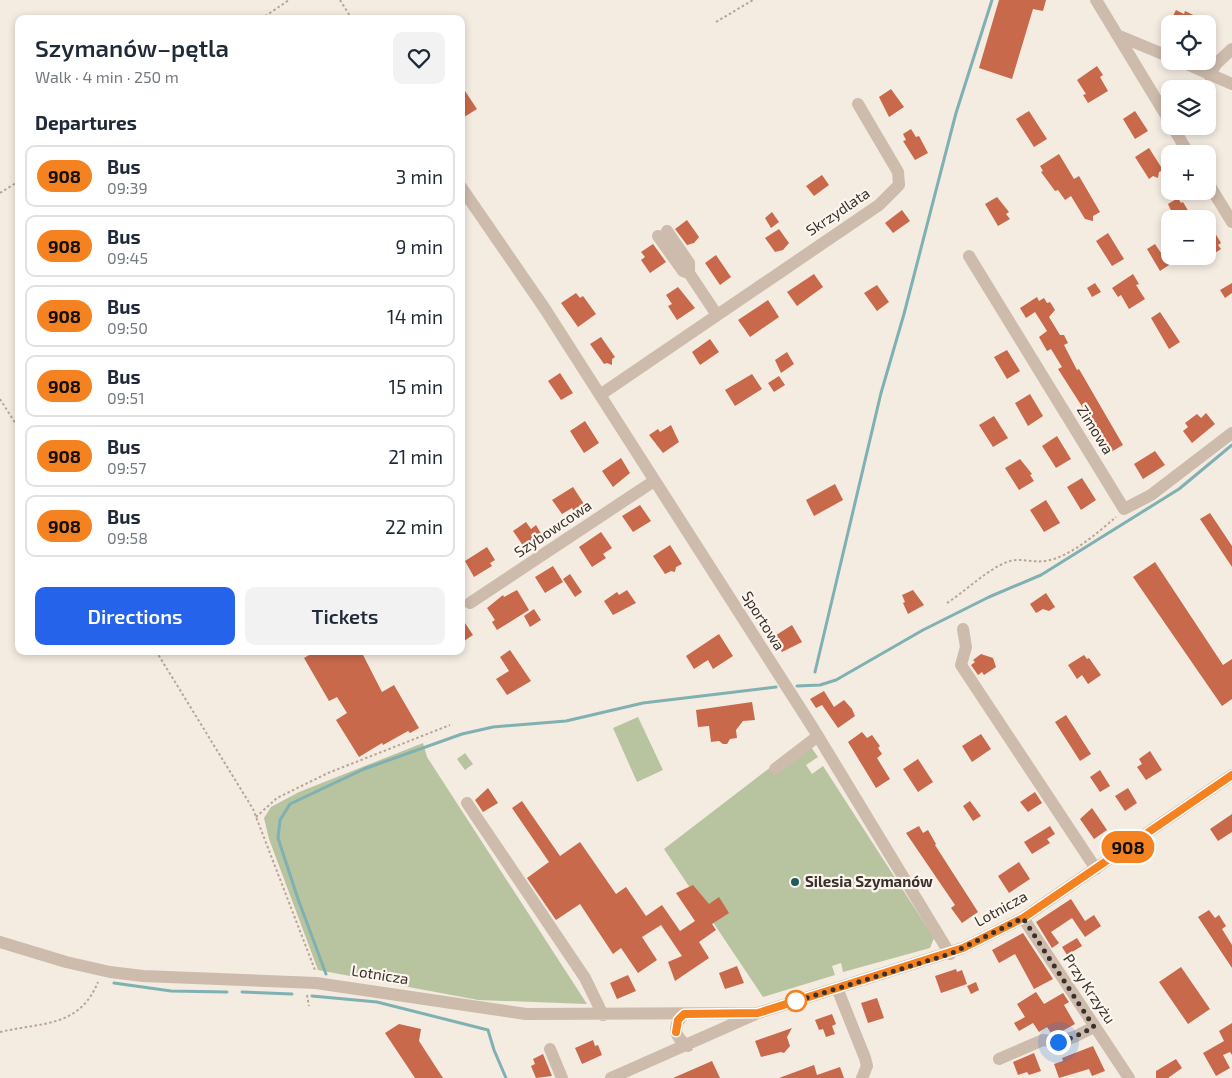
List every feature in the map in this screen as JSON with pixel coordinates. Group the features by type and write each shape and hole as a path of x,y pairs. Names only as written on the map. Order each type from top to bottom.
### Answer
{"street":[{"path":"1096,0 1161,107"},
{"path":"1118,35 1161,53"},
{"path":"1209,74 1217,63 1232,49"},
{"path":"1200,70 1232,84"},
{"name":"Skrzydlata","path":"600,395 879,205 899,185 898,172 858,104"},
{"name":"Sportowa","path":"465,192 545,310 818,736 950,954"},
{"path":"1216,195 1232,222"},
{"path":"663,234 683,270 689,273 717,315"},
{"name":"Zimowa","path":"969,256 1124,509"},
{"path":"1124,509 1151,495 1232,433"},
{"name":"Szybowcowa","path":"470,603 654,481"},
{"path":"963,629 966,647 961,665 1096,869"},
{"path":"775,769 818,736"},
{"name":"Lotnicza","path":"612,1078 688,1046 758,1013 950,954 1023,918 1232,775"},
{"path":"467,803 585,978 603,1015"},
{"name":"Przy Krzyżu","path":"1023,918 1129,1078"},
{"name":"Lotnicza","path":"0,942 102,970 143,976 316,983 526,1014 758,1013"},
{"path":"838,988 865,1058 867,1066 862,1078"},
{"path":"684,1014 678,1020 676,1032 678,1038 688,1046"},
{"path":"999,1060 1043,1040 1058,1042 1074,1037 1094,1027"},
{"path":"550,1049 562,1078"}],"path":[{"path":"267,15 288,0"},
{"path":"340,0 349,15"},
{"path":"716,22 753,0"},
{"path":"0,193 15,184"},
{"path":"0,399 15,423"},
{"path":"947,603 1005,563 1021,560 1045,561 1063,555 1094,536 1124,509"},
{"path":"158,655 256,817 316,974 316,983"},
{"path":"256,817 277,798 328,773 450,725"},
{"path":"0,1032 58,1021 81,1010 91,998 102,970"}],"green space":[{"path":"638,717 663,770 637,782 613,728"},
{"path":"806,740 818,757 806,765 812,774 823,766 934,938 930,948 843,972 841,963 832,966 835,975 763,997 664,849"},
{"path":"423,743 427,757 587,1004 478,1000 318,970 269,839 264,818 271,807 299,792"},
{"path":"465,753 473,764 465,770 457,759"}],"building":[{"path":"999,0 1046,0 1043,11 1033,9 1012,79 979,68"},
{"path":"1176,10 1184,14 1185,11 1193,15 1174,15"},
{"path":"1097,66 1103,75 1100,77 1108,91 1088,103 1083,95 1086,94 1077,80"},
{"path":"891,89 904,107 889,117 879,97"},
{"path":"465,91 477,109 465,116"},
{"path":"1029,111 1047,139 1034,147 1016,119"},
{"path":"1135,111 1148,131 1135,139 1123,119"},
{"path":"911,129 916,137 919,136 928,153 915,160 903,141 906,140 903,134"},
{"path":"1149,148 1161,167 1158,178 1153,176 1149,179 1135,157"},
{"path":"1059,154 1074,179 1079,176 1100,212 1093,216 1093,221 1085,219 1071,196 1065,200 1058,190 1055,191 1041,172 1043,171 1040,166"},
{"path":"822,175 829,185 814,196 806,186"},
{"path":"997,197 1009,212 1006,214 1010,219 998,226 985,204"},
{"path":"1175,200 1179,200 1181,203 1183,202 1188,210 1171,210 1168,204"},
{"path":"902,210 910,221 893,233 885,223"},
{"path":"772,212 779,222 771,228 765,218"},
{"path":"687,220 699,237 694,243 687,245 675,229"},
{"path":"779,229 789,243 783,250 775,252 765,238"},
{"path":"1108,233 1124,259 1112,266 1096,241"},
{"path":"1216,235 1221,243 1218,245 1221,249 1216,252"},
{"path":"653,244 666,262 650,273 641,260 645,257 641,252"},
{"path":"1155,244 1161,253 1161,265 1169,265 1160,271 1147,249"},
{"path":"716,255 731,277 720,285 705,263"},
{"path":"814,274 823,287 797,306 787,292"},
{"path":"1133,274 1139,284 1136,285 1145,299 1129,309 1121,295 1118,297 1112,288"},
{"path":"1095,283 1101,292 1092,297 1087,288"},
{"path":"1232,283 1232,293 1225,298 1220,290"},
{"path":"877,285 889,302 877,311 864,293"},
{"path":"678,287 695,308 677,320 668,306 672,304 666,295"},
{"path":"576,293 580,298 583,296 596,314 578,327 561,303"},
{"path":"1037,297 1039,301 1044,298 1047,303 1050,302 1055,310 1049,317 1060,335 1064,335 1068,343 1064,345 1077,370 1079,369 1123,445 1111,452 1058,369 1062,367 1051,349 1047,351 1039,337 1047,331 1035,312 1026,318 1020,308"},
{"path":"768,300 779,317 750,337 738,320"},
{"path":"1160,312 1180,342 1169,349 1151,318"},
{"path":"601,337 615,357 612,359 612,365 604,364 590,344"},
{"path":"710,339 719,352 700,365 692,352"},
{"path":"1007,350 1020,371 1007,379 994,357"},
{"path":"787,352 794,364 781,373 775,360"},
{"path":"560,373 573,393 561,400 548,381"},
{"path":"752,374 762,389 735,406 725,390"},
{"path":"779,376 785,385 774,392 768,383"},
{"path":"1030,394 1043,416 1028,426 1015,403"},
{"path":"1206,413 1215,424 1192,443 1183,431 1188,427 1185,423 1197,414 1201,418"},
{"path":"994,416 1008,438 993,447 979,425"},
{"path":"585,421 599,443 584,453 570,431"},
{"path":"671,425 679,442 663,453 649,435 658,429 660,432"},
{"path":"1057,436 1071,459 1056,468 1042,446"},
{"path":"1155,451 1165,465 1143,479 1134,464"},
{"path":"621,458 630,473 613,487 602,471"},
{"path":"1020,459 1032,474 1030,475 1034,481 1019,490 1005,468"},
{"path":"1082,478 1096,500 1081,510 1067,487"},
{"path":"835,484 843,500 814,516 806,500"},
{"path":"573,487 586,507 576,514 572,508 562,514 552,500"},
{"path":"1046,500 1060,523 1044,532 1030,510"},
{"path":"640,505 651,521 633,532 622,516"},
{"path":"1210,513 1232,546 1232,567 1200,519"},
{"path":"526,522 531,529 536,525 543,537 524,547 513,531"},
{"path":"601,532 612,548 603,554 606,558 592,567 579,547"},
{"path":"670,545 682,564 676,567 675,572 671,571 665,574 653,556"},
{"path":"487,547 495,560 490,563 492,566 474,577 465,561"},
{"path":"1155,562 1223,665 1232,659 1232,699 1222,706 1133,577"},
{"path":"553,566 563,582 545,593 535,577"},
{"path":"570,574 582,592 575,597 563,579"},
{"path":"517,590 529,610 497,630 492,622 495,620 487,608 503,595 504,597"},
{"path":"627,590 636,603 613,615 604,601 617,592 619,595"},
{"path":"913,590 924,605 908,614 902,595"},
{"path":"1046,593 1055,607 1049,611 1043,609 1036,613 1030,604"},
{"path":"534,609 541,620 530,627 524,616"},
{"path":"465,623 473,635 465,640"},
{"path":"792,625 802,642 782,652 773,637"},
{"path":"719,634 733,656 713,669 708,660 694,669 686,656"},
{"path":"510,650 531,681 507,695 496,679 509,671 500,657"},
{"path":"981,654 993,658 996,667 984,675 982,672 978,675 971,665 975,662 973,660"},
{"path":"309,655 363,655 382,692 394,685 419,728 410,733 408,731 383,745 382,743 359,757 336,720 347,713 337,697 329,701 304,658"},
{"path":"1084,655 1087,659 1089,658 1101,675 1088,684 1082,675 1077,679 1068,665"},
{"path":"824,691 834,707 844,700 855,716 838,728 822,705 816,708 810,699"},
{"path":"752,702 755,720 743,721 736,730 737,738 730,739 727,744 719,741 711,742 709,726 698,727 696,710"},
{"path":"1066,715 1091,754 1080,761 1055,722"},
{"path":"862,732 867,738 872,735 880,746 878,748 882,754 877,758 890,779 876,788 848,742"},
{"path":"981,734 991,749 972,762 962,746"},
{"path":"1150,751 1162,770 1146,780 1137,767 1142,764 1139,759"},
{"path":"918,759 933,782 918,792 903,769"},
{"path":"1100,770 1110,786 1100,792 1090,777"},
{"path":"488,788 498,803 483,812 475,800"},
{"path":"1128,788 1137,803 1125,811 1115,796"},
{"path":"1035,792 1042,803 1028,812 1020,802"},
{"path":"522,801 560,856 580,842 616,894 626,887 646,916 662,905 680,931 695,921 676,893 693,885 709,904 719,897 729,913 712,924 716,930 699,942 709,958 675,981 668,962 682,956 661,925 642,937 657,960 638,973 621,948 613,954 580,904 556,920 527,878 549,862 512,808"},
{"path":"970,801 981,816 973,821 963,806"},
{"path":"1092,808 1107,830 1094,839 1080,819"},
{"path":"1232,814 1232,832 1218,841 1210,829"},
{"path":"919,826 923,833 928,830 935,845 978,912 962,923 951,908 955,905 906,833"},
{"path":"1050,826 1055,834 1047,839 1050,843 1032,854 1024,842"},
{"path":"1019,862 1030,879 1009,893 998,876"},
{"path":"1071,899 1085,921 1094,915 1101,926 1085,937 1072,918 1051,932 1059,943 1052,948 1036,922"},
{"path":"1209,910 1215,918 1219,915 1226,926 1222,929 1232,945 1232,968 1198,917"},
{"path":"1023,933 1053,979 1034,989 1015,954 999,963 992,950"},
{"path":"1077,938 1082,946 1067,955 1062,947"},
{"path":"737,966 744,983 725,989 719,973"},
{"path":"1181,967 1210,1009 1188,1024 1159,982"},
{"path":"956,969 957,972 962,970 967,984 941,993 935,976"},
{"path":"628,975 636,991 617,999 610,983"},
{"path":"976,982 979,990 971,994 967,986"},
{"path":"1036,992 1044,1004 1063,993 1069,1002 1064,1005 1075,1024 1057,1034 1051,1033 1047,1027 1039,1032 1033,1023 1019,1031 1014,1023 1025,1017 1017,1004"},
{"path":"877,998 884,1018 868,1023 861,1003"},
{"path":"832,1014 836,1024 832,1026 835,1034 826,1037 823,1029 819,1030 815,1020"},
{"path":"1232,1023 1232,1055 1230,1052 1223,1055 1230,1068 1216,1076 1203,1053 1224,1041 1219,1031"},
{"path":"399,1024 421,1029 419,1041 443,1078 415,1078 385,1033"},
{"path":"792,1028 787,1037 790,1046 784,1053 761,1057 755,1041"},
{"path":"593,1040 595,1046 598,1045 602,1055 582,1064 575,1048"},
{"path":"1093,1046 1105,1071 1092,1076 1089,1069 1059,1078 1054,1064 1063,1061 1062,1058"},
{"path":"1034,1053 1041,1071 1029,1075 1027,1072 1018,1075 1013,1062"},
{"path":"543,1054 552,1076 536,1078 531,1066 535,1064 533,1059"},
{"path":"1176,1059 1182,1068 1168,1078 1156,1078 1156,1071"},
{"path":"712,1061 720,1078 673,1078"},
{"path":"814,1065 817,1075 840,1067 844,1078 779,1078"}],"waterway":[{"path":"815,672 881,393 904,314 956,113 992,0"},
{"path":"797,686 820,685 836,680 923,630 989,597 1041,575 1179,489 1232,445"},
{"path":"326,974 278,838 280,820 290,804 364,769 462,734 493,727 566,721 643,703 776,687"},
{"path":"114,983 171,991 227,992"},
{"path":"242,992 292,994"},
{"path":"312,996 377,1002 488,1030 506,1078"}],"bus line":[{"name":"908","path":"676,1032 678,1020 684,1014 713,1012 758,1013 950,954 963,948 1023,918 1232,775"}],"place":[{"name":"Silesia Szymanów","path":"795,882"}],"route":[{"path":"796,1001 793,1002 950,954 1023,918 1094,1027 1074,1037 1058,1042"}]}
